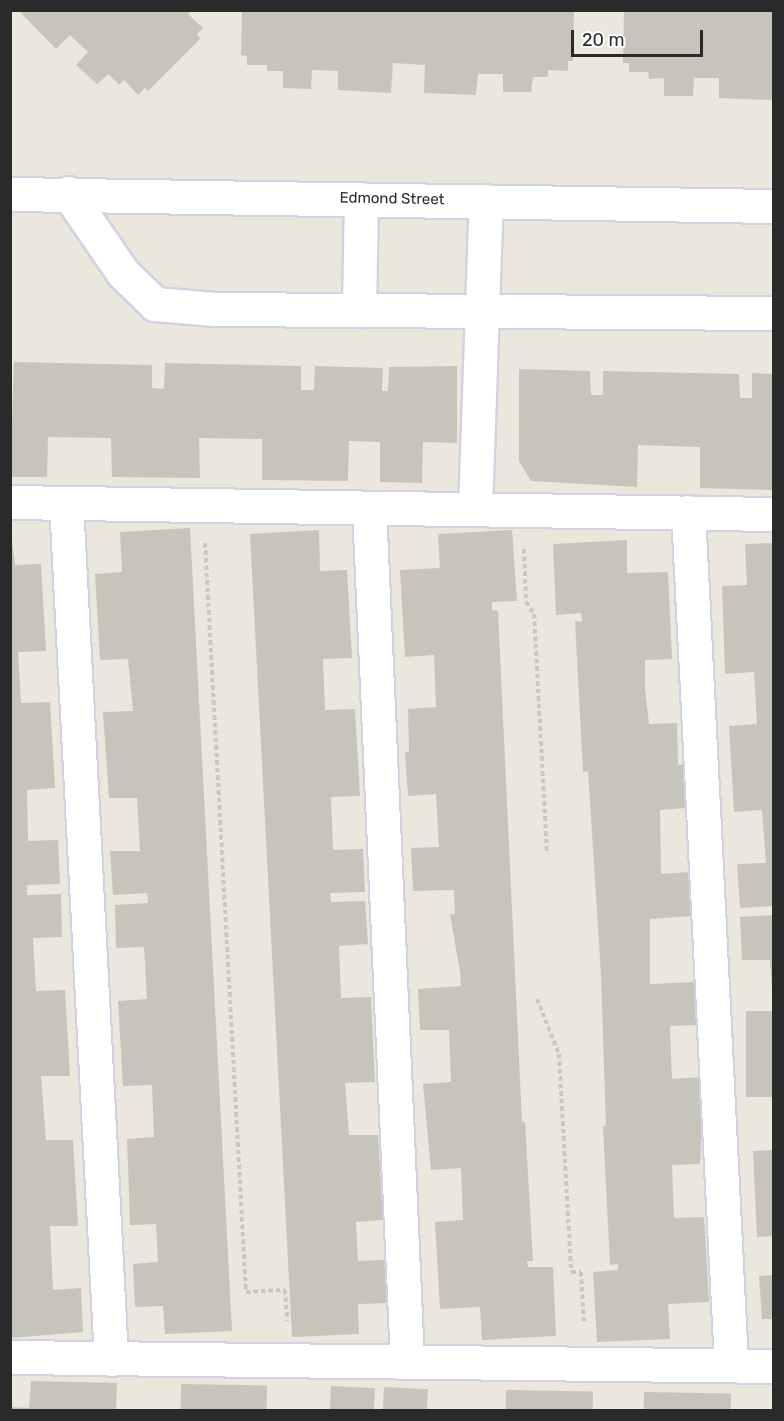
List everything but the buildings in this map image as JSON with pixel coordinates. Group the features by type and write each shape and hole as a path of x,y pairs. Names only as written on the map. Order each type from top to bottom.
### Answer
{"street":[{"name":"Edmond Street","path":"10,194 68,193 774,206"},
{"path":"68,193 123,273 154,304 359,310 774,313"},
{"path":"359,310 362,199"},
{"path":"475,509 486,201"},
{"path":"10,502 774,514"},
{"path":"66,503 111,1359"},
{"path":"369,507 407,1361"},
{"path":"688,513 731,1365"},
{"path":"10,1358 774,1366"}],"path":[{"path":"202,505 246,1292 285,1290 290,1360"},
{"path":"521,510 526,602 534,614 547,852"},
{"path":"537,999 559,1054 571,1272 581,1272 586,1363"}]}
